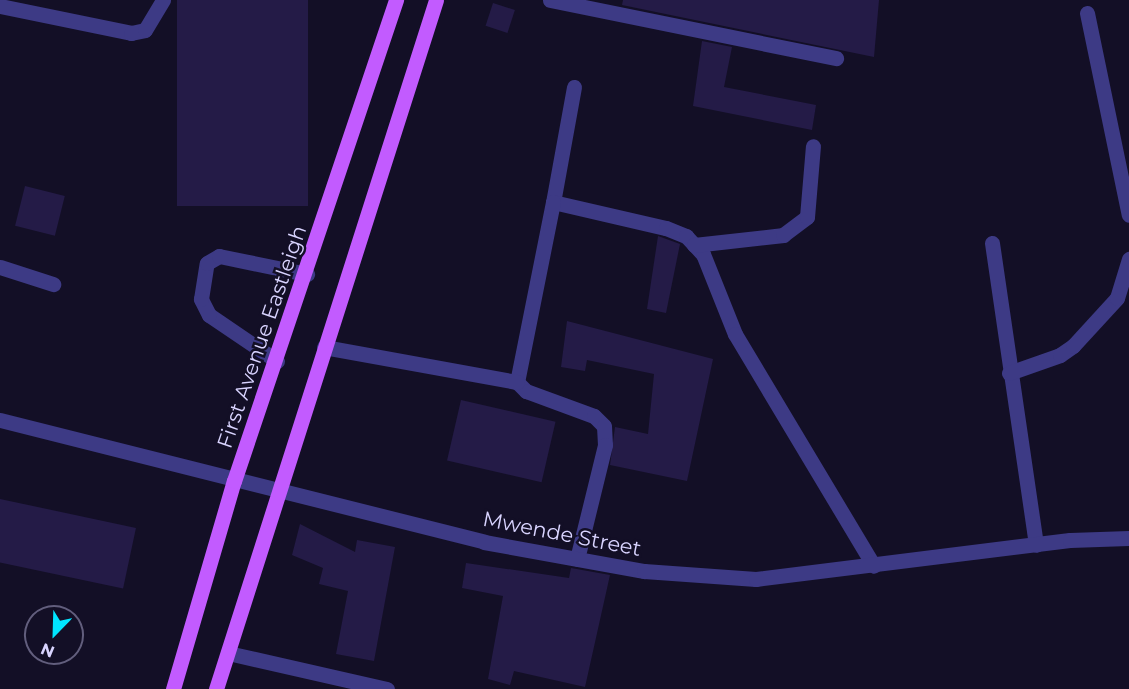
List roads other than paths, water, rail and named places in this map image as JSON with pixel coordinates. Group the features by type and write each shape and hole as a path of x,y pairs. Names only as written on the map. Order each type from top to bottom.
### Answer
{"main road":[{"name":"First Avenue Eastleigh","path":"173,689 234,481 307,274 396,0"},
{"path":"216,689 436,0"}],"street":[{"path":"0,6 131,33 150,25 163,0"},
{"path":"550,0 836,58"},
{"path":"1087,13 1129,215"},
{"path":"517,382 574,87"},
{"path":"694,245 783,235 807,217 813,146"},
{"path":"553,202 666,228 694,245 703,254 735,334 874,566"},
{"path":"992,243 1009,373 1036,545"},
{"path":"277,361 209,315 201,299 207,263 219,256 307,274"},
{"path":"1009,373 1060,355 1073,345 1117,298 1129,259"},
{"path":"0,267 53,284"},
{"path":"324,347 517,382 526,391 594,416 604,426 605,445 577,559"},
{"name":"Mwende Street","path":"0,420 277,493 577,559 644,571 756,579 1036,545 1129,538"},
{"path":"228,653 387,689"}]}
